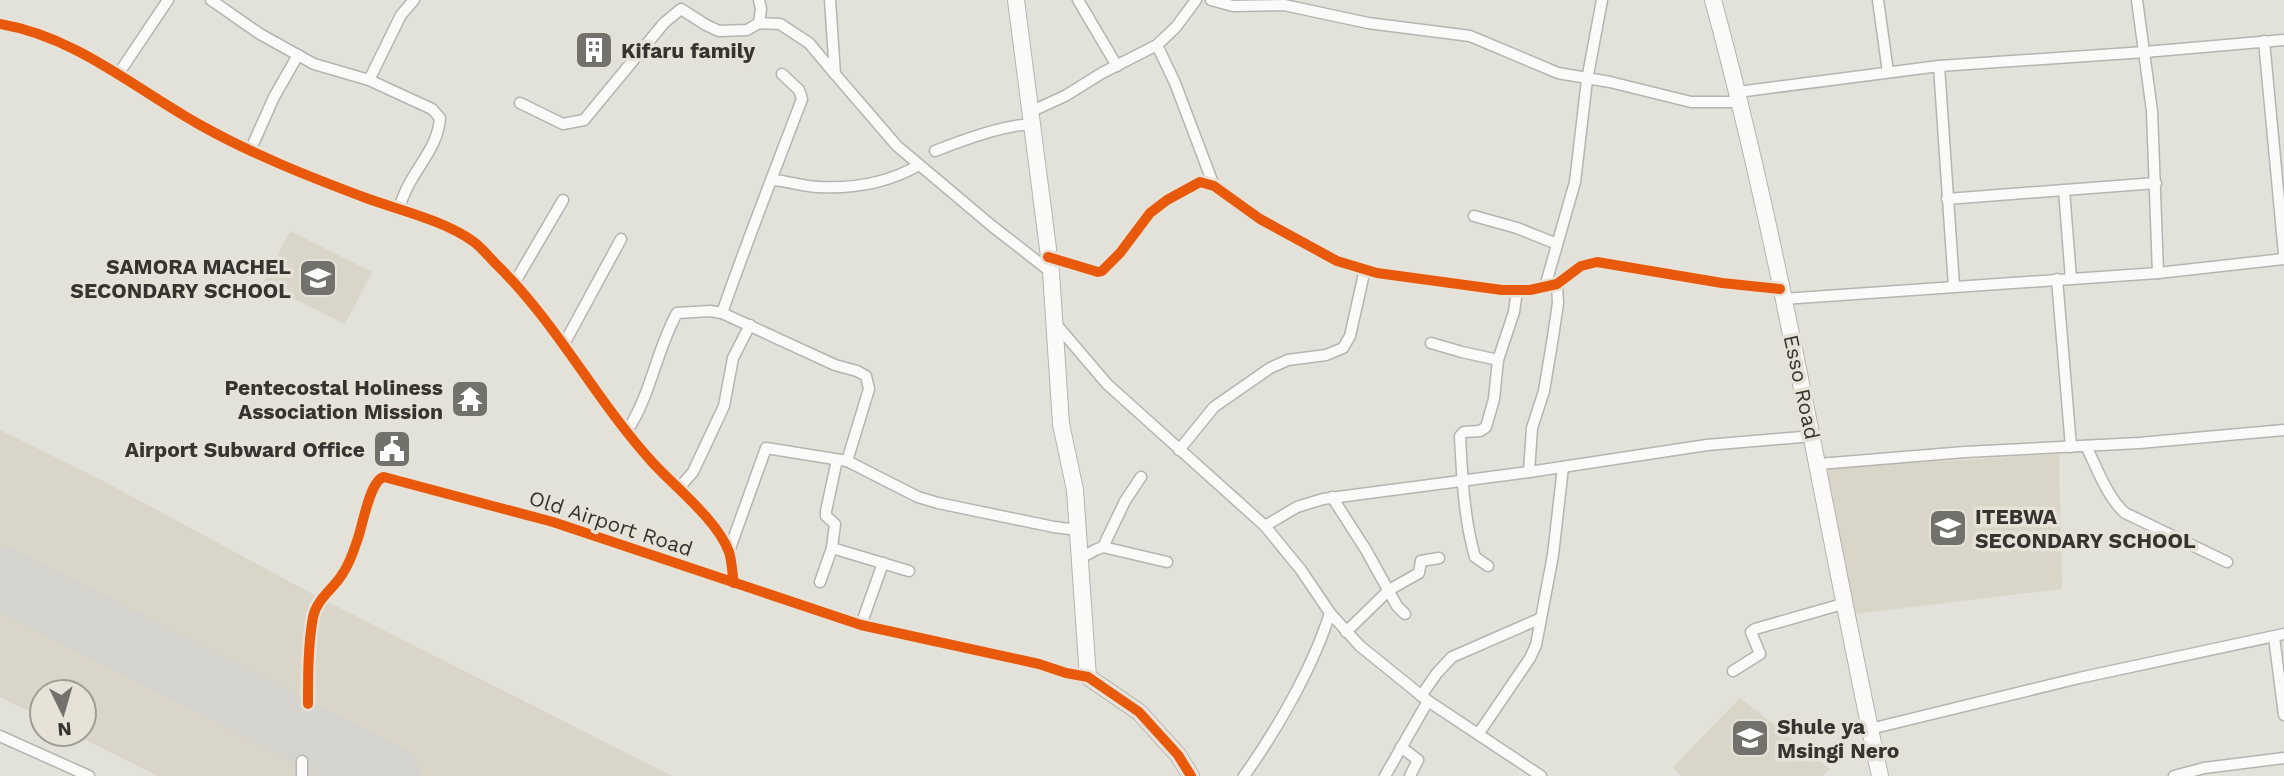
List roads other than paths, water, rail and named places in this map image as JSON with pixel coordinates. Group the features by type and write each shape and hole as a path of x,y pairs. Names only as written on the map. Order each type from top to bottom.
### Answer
{"street":[{"path":"119,73 168,0"},
{"path":"211,0 237,19 314,64 369,80 432,109 440,118 439,131 431,150 411,180 398,210"},
{"path":"369,80 401,15 414,0"},
{"path":"759,0 759,23"},
{"path":"830,0 835,74"},
{"path":"1016,0 1050,264 1061,424 1075,490 1088,677"},
{"path":"1078,0 1117,66"},
{"path":"935,151 1030,118 1157,45 1165,40 1196,0"},
{"path":"1211,0 1233,6 1285,3 1317,5 1334,17 1470,36 1546,68 1691,102 1939,66 2284,40"},
{"path":"1545,287 1575,182 1587,79 1602,0"},
{"name":"Esso Road","path":"1713,0 1740,97 1813,436 1880,776"},
{"path":"1878,0 1888,72"},
{"path":"2137,0 2152,111 2158,273"},
{"path":"520,103 563,124 584,120 664,23 681,9 719,31 747,30 759,23 780,24 790,29 809,43 897,146 1050,264 1102,271 1150,213 1196,183 1205,182 1260,219 1337,261 1401,277 1517,290 1557,284 1581,266 1597,262 1782,294 2158,273 2284,256 2264,41"},
{"path":"0,24 60,42 119,73 201,125 250,151 296,172 446,227 473,242 515,282 653,463 713,527 729,551 734,583"},
{"path":"1157,45 1175,82 1214,186"},
{"path":"250,151 274,97 298,55"},
{"path":"1939,66 1954,286"},
{"path":"722,313 802,99 799,90 782,74"},
{"path":"773,180 816,187 858,185 883,182 919,165"},
{"path":"1947,199 2156,183"},
{"path":"2064,190 2071,279"},
{"path":"515,282 563,200"},
{"path":"1475,216 1517,228 1557,244"},
{"path":"564,344 621,239"},
{"path":"1179,450 1214,407 1270,368 1288,360 1326,355 1343,348 1350,336 1365,270"},
{"path":"2057,279 2071,447"},
{"path":"1530,472 1532,428 1544,391 1558,303 1557,284"},
{"path":"1488,566 1475,557 1462,480 1460,436 1464,432 1480,431 1486,427 1495,390 1498,360 1514,312 1517,290"},
{"path":"628,431 677,313 722,313 835,365 866,376 869,389 826,511 826,516 835,524 832,548 820,582"},
{"path":"1053,320 1107,384 1265,526 1346,632 1395,677 1541,776"},
{"path":"679,488 693,472 714,430 724,406 733,358 750,325"},
{"path":"1431,343 1498,360"},
{"path":"1819,464 2284,430"},
{"path":"1265,526 1297,508 1332,497 1530,472 1707,445 1813,436"},
{"path":"2086,446 2109,492 2125,513 2227,562"},
{"path":"729,551 766,448 842,460 918,497 937,503 1078,530"},
{"path":"1479,733 1536,645 1553,555 1563,467"},
{"path":"1103,547 1125,501 1141,477"},
{"name":"Old Airport Road","path":"308,704 313,615 319,601 344,572 365,519 373,484 378,478 395,479 553,523 861,625 1088,677 1139,712 1178,755 1191,776"},
{"path":"1332,497 1405,614"},
{"path":"1081,558 1103,547 1167,562"},
{"path":"832,548 909,571"},
{"path":"1346,632 1389,590 1419,573 1421,561 1438,558"},
{"path":"861,625 883,562"},
{"path":"1733,671 1760,654 1751,632 1755,629 1846,603"},
{"path":"1244,776 1293,695 1315,652 1330,613"},
{"path":"1385,776 1402,747 1437,673 1452,657 1539,619"},
{"path":"1870,729 2079,678 2279,636 2284,715"},
{"path":"0,736 89,776"},
{"path":"1402,747 1418,760 1410,776"},
{"path":"2174,776 2204,768 2284,758"},
{"path":"302,761 302,776"}],"place":[{"name":"Kifaru family","path":"594,50"},
{"name":"SAMORA MACHEL SECONDARY SCHOOL","path":"318,278"},
{"name":"Pentecostal Holiness Association Mission","path":"470,399"},
{"name":"Airport Subward Office","path":"392,449"},
{"name":"ITEBWA SECONDARY SCHOOL","path":"1948,528"},
{"name":"Shule ya Msingi Nero","path":"1750,738"}]}
